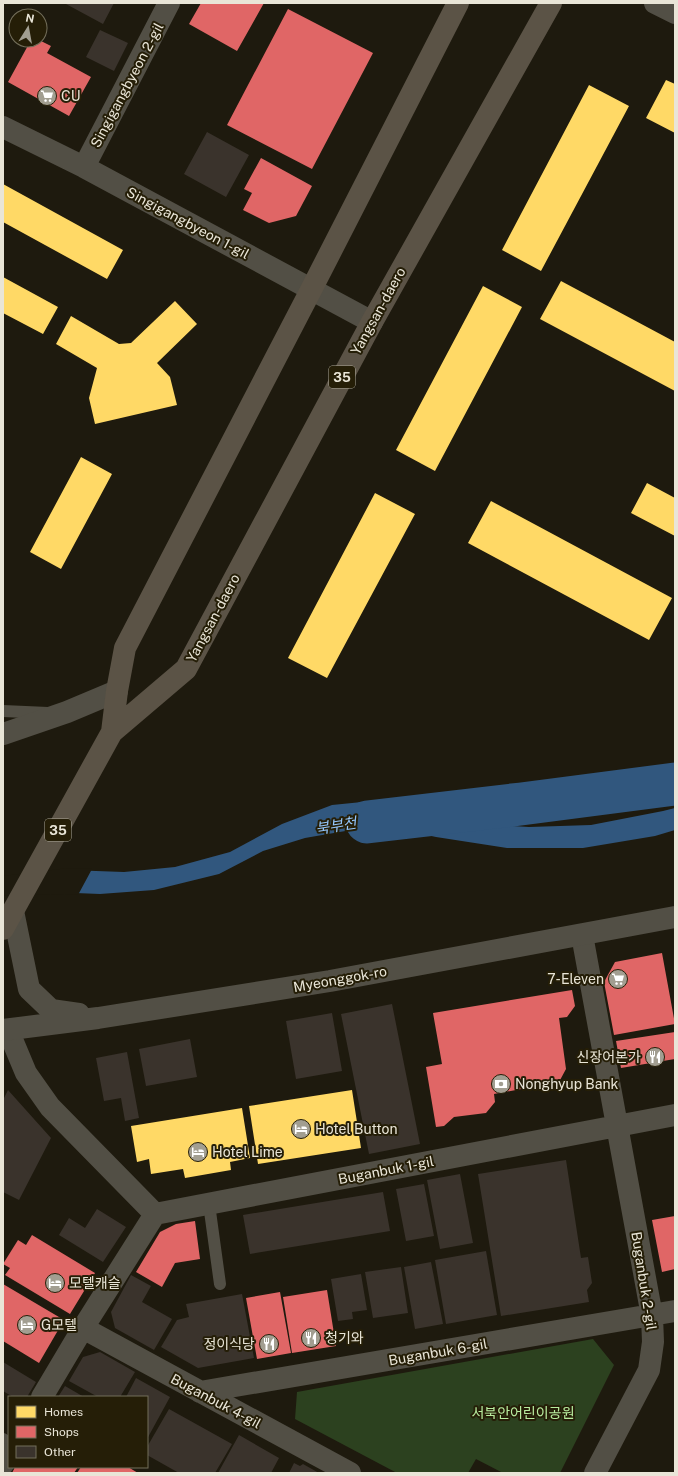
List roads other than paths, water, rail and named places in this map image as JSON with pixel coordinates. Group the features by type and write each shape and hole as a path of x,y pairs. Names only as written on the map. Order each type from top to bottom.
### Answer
{"main road":[{"name":"35","path":"8,920 112,732 117,691 125,648 458,3"},
{"name":"Yangsan-daero","path":"112,732 186,669 372,322 551,3"}],"street":[{"name":"Singigangbyeon 2-gil","path":"84,167 170,3"},
{"path":"655,3 675,14"},
{"name":"Singigangbyeon 1-gil","path":"3,126 84,167 372,322"},
{"path":"3,734 63,714 117,691"},
{"name":"Myeonggok-ro","path":"5,1030 98,1018 330,981 675,917"},
{"path":"8,920 29,989 51,1010 98,1018"},
{"name":"Buganbuk 2-gil","path":"582,935 652,1316 653,1342 649,1370 595,1473"},
{"path":"5,1030 26,1073 50,1107 155,1214 83,1328 43,1396"},
{"path":"617,1125 675,1115"},
{"name":"Buganbuk 1-gil","path":"155,1214 617,1125"},
{"name":"Buganbuk 6-gil","path":"200,1392 675,1311"},
{"name":"Buganbuk 4-gil","path":"83,1328 350,1473"}],"lane":[{"path":"3,711 63,714"},
{"path":"209,1204 220,1284"}],"water":[{"path":"382,800 426,815 478,824 529,827 591,825 675,808 675,830 655,836 583,848 507,848 436,837 380,825 305,838 263,851 219,874 154,890 100,894 51,892 68,870 124,872 175,867 230,852 282,824 332,805"}],"waterway":[{"name":"북부천","path":"367,822 675,784"}],"place":[{"name":"CU","path":"47,96"},
{"name":"7-Eleven","path":"618,979"},
{"name":"신장어본가","path":"655,1057"},
{"name":"Nonghyup Bank","path":"501,1084"},
{"name":"Hotel Button","path":"301,1129"},
{"name":"Hotel Lime","path":"198,1152"},
{"name":"모텔캐슬","path":"55,1283"},
{"name":"G모텔","path":"27,1325"},
{"name":"청기와","path":"311,1338"},
{"name":"정이식당","path":"269,1344"}],"park label":[{"name":"서북안어린이공원","path":"523,1413"}]}
